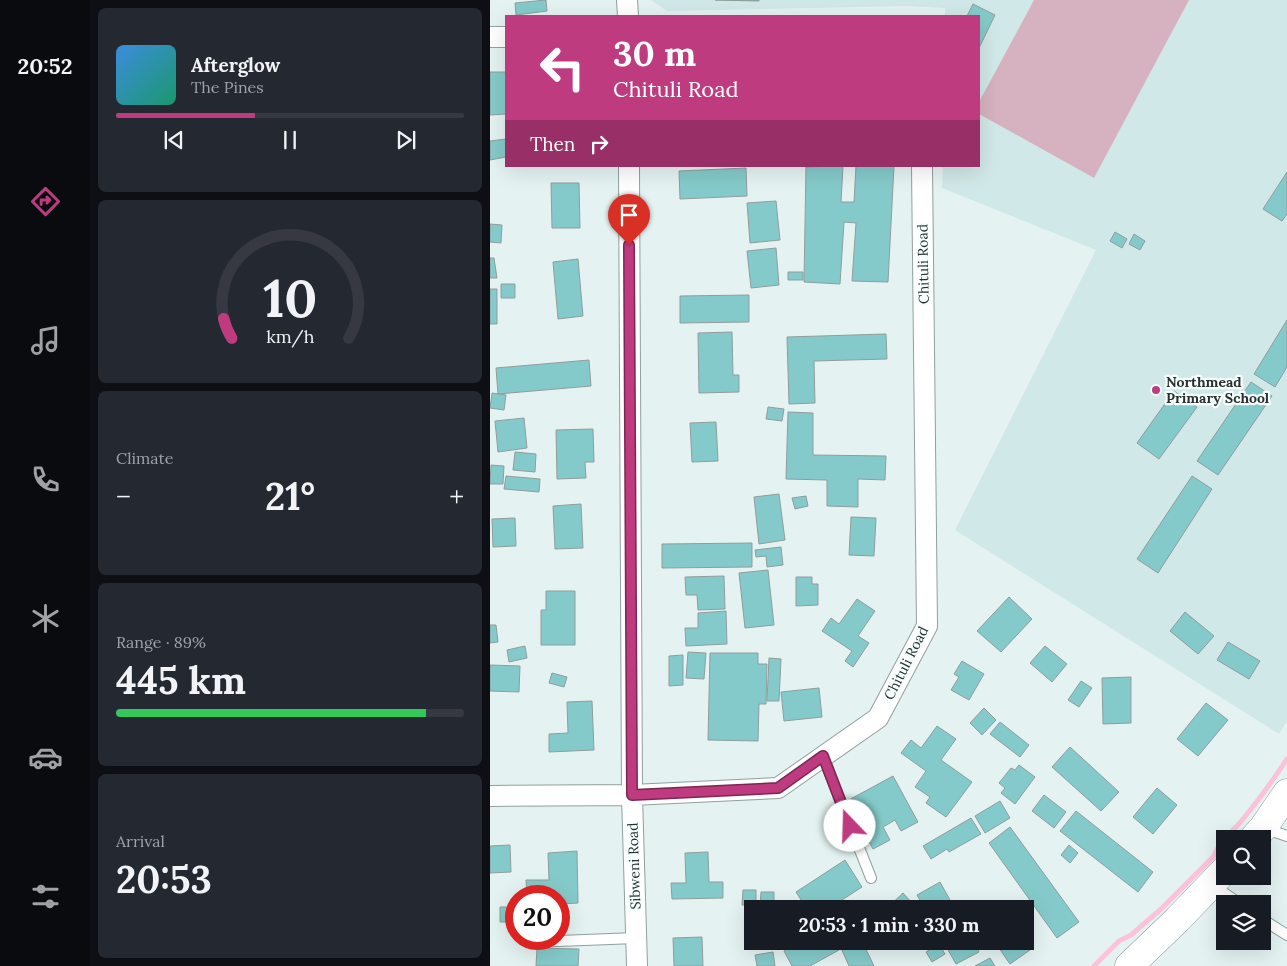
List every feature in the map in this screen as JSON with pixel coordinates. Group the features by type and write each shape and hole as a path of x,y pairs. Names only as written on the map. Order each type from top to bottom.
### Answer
{"main road":[{"path":"1270,830 1287,794"},
{"path":"1128,966 1177,920 1216,879"}],"street":[{"path":"627,0 628,15"},
{"path":"490,38 505,37"},
{"name":"Sibweni Road","path":"629,167 632,795 637,966"},
{"name":"Chituli Road","path":"490,796 632,795 778,788 878,718 927,626 922,167"}],"lane":[{"path":"823,756 871,878"},
{"path":"1225,885 1233,895"},
{"path":"1271,924 1287,935"},
{"path":"570,941 636,938"}],"shaded area":[{"name":"Northmead Primary School","path":"651,0 1287,0 1287,721 1279,734 955,530 1096,250 942,188 943,167 980,167 980,15 945,15 945,8 906,6 667,11"},
{"path":"1034,0 1189,0 1094,178 980,115 980,100"}],"building":[{"path":"546,0 547,11 516,15 515,3"},
{"path":"715,0 759,0 759,1"},
{"path":"973,4 995,15 980,46 980,15 968,15"},
{"path":"490,72 505,72 505,114 490,115"},
{"path":"505,139 505,157 490,160 490,141"},
{"path":"806,167 843,167 841,202 854,202 856,167 894,167 888,282 852,281 856,223 844,222 840,284 804,282"},
{"path":"746,168 747,196 680,199 679,171"},
{"path":"1287,172 1287,214 1282,221 1263,209"},
{"path":"551,183 579,183 580,228 552,228"},
{"path":"776,201 780,240 750,243 747,203"},
{"path":"490,224 502,225 501,243 490,242"},
{"path":"1115,232 1127,239 1122,248 1110,241"},
{"path":"1134,234 1145,241 1140,250 1129,244"},
{"path":"776,248 779,285 751,288 747,251"},
{"path":"490,258 494,258 497,278 490,278"},
{"path":"578,259 583,316 558,319 553,262"},
{"path":"788,272 803,272 803,280 788,280"},
{"path":"501,284 515,284 515,298 501,298"},
{"path":"490,289 497,289 497,324 490,324"},
{"path":"749,295 749,322 680,323 680,296"},
{"path":"1287,320 1287,367 1275,387 1254,374"},
{"path":"732,332 733,375 739,375 739,392 699,393 698,333"},
{"path":"886,334 887,359 814,361 815,403 789,404 787,337"},
{"path":"589,360 591,386 498,394 496,368"},
{"path":"1251,382 1272,396 1218,475 1197,461"},
{"path":"1174,391 1197,407 1159,459 1137,443"},
{"path":"492,393 506,395 504,410 490,408"},
{"path":"768,407 784,409 782,421 766,419"},
{"path":"788,412 813,413 813,455 886,456 885,480 858,479 858,507 827,506 827,480 786,479"},
{"path":"524,418 527,448 498,452 495,421"},
{"path":"716,422 718,461 692,462 690,423"},
{"path":"593,429 594,462 585,462 586,478 557,479 556,430"},
{"path":"515,452 536,454 535,472 513,470"},
{"path":"491,465 504,466 503,484 490,484"},
{"path":"506,476 540,479 539,492 504,489"},
{"path":"1192,476 1212,489 1158,573 1137,559"},
{"path":"779,494 785,540 759,544 754,497"},
{"path":"806,496 808,506 795,509 792,498"},
{"path":"581,504 583,548 555,549 553,506"},
{"path":"851,517 876,518 874,556 849,555"},
{"path":"515,518 516,546 493,547 492,519"},
{"path":"752,543 752,567 662,568 662,544"},
{"path":"781,547 783,565 767,567 766,556 756,557 755,550"},
{"path":"768,570 774,625 745,628 739,573"},
{"path":"724,576 725,609 698,610 697,595 686,595 685,577"},
{"path":"796,577 812,577 812,584 818,584 818,605 796,606"},
{"path":"546,591 575,591 575,645 541,645 541,610 546,610"},
{"path":"1009,597 1032,619 1001,652 977,631"},
{"path":"857,599 875,611 858,636 869,643 853,667 845,661 852,651 822,631 831,618 839,624"},
{"path":"726,611 727,644 686,646 685,628 698,628 698,613"},
{"path":"1185,612 1214,636 1198,654 1170,631"},
{"path":"490,625 496,625 498,642 490,643"},
{"path":"1228,642 1260,661 1249,679 1217,660"},
{"path":"525,646 527,658 509,662 507,650"},
{"path":"1045,646 1067,664 1052,682 1030,663"},
{"path":"688,652 706,653 704,679 686,678"},
{"path":"710,653 758,653 758,664 767,664 766,704 759,704 758,741 708,740"},
{"path":"683,655 683,685 669,686 669,656"},
{"path":"769,658 781,659 779,701 767,701"},
{"path":"962,661 984,674 969,700 951,690 959,677 954,674"},
{"path":"490,665 520,666 519,692 490,691"},
{"path":"552,673 567,677 564,687 549,683"},
{"path":"1131,677 1131,723 1103,724 1102,678"},
{"path":"1081,681 1092,688 1079,707 1068,700"},
{"path":"819,688 822,717 784,721 781,692"},
{"path":"592,701 594,750 549,752 549,734 568,733 567,702"},
{"path":"1206,703 1228,720 1198,756 1177,739"},
{"path":"984,708 996,720 982,735 970,723"},
{"path":"1000,722 1029,745 1020,757 990,734"},
{"path":"937,726 956,739 941,760 972,782 946,817 926,803 930,797 915,787 926,771 901,753 911,740 921,748"},
{"path":"1070,747 1119,792 1101,811 1052,767"},
{"path":"1019,765 1035,777 1015,804 1001,793 1005,788 999,783 1011,768 1015,770"},
{"path":"893,776 918,822 901,831 895,820 883,827 890,840 873,849 847,801"},
{"path":"1157,788 1177,805 1153,834 1133,817"},
{"path":"1044,795 1066,812 1054,828 1032,811"},
{"path":"1000,801 1010,818 985,833 975,816"},
{"path":"1076,811 1153,872 1138,892 1060,831"},
{"path":"971,818 981,834 949,852 947,849 931,859 923,846"},
{"path":"1010,827 1079,922 1057,938 1034,906 1034,900 1030,900 989,843"},
{"path":"510,845 511,872 490,873 490,846"},
{"path":"1069,845 1078,853 1070,863 1061,855"},
{"path":"577,851 578,903 570,903 570,885 526,885 526,880 549,880 548,853"},
{"path":"708,852 709,882 723,882 723,898 672,899 671,883 686,883 685,853"},
{"path":"845,860 862,887 842,900 801,900 796,892"},
{"path":"940,882 950,900 920,900 917,895"},
{"path":"743,890 756,890 756,900 744,900 744,905 742,905"},
{"path":"761,892 774,892 774,900 760,900"},
{"path":"903,893 909,900 896,900"},
{"path":"500,907 505,907 505,922 500,922"},
{"path":"702,937 703,966 674,966 673,938"},
{"path":"579,949 578,966 536,966 537,950"},
{"path":"839,950 810,966 792,966 784,951"},
{"path":"842,950 866,950 874,966 849,966"},
{"path":"929,950 943,950 945,954 932,962 926,952"},
{"path":"948,950 978,950 979,952 956,964"},
{"path":"1000,950 1030,950 1010,964"},
{"path":"773,952 775,966 757,966 755,955"},
{"path":"990,958 995,966 975,966"}],"waterway":[{"path":"1094,966 1119,941 1131,935 1161,909 1214,856 1219,845 1255,805 1287,759"}],"place":[{"name":"Northmead Primary School","path":"1156,390"}],"route":[{"path":"629,245 632,795 778,788 823,756 850,826"}]}
